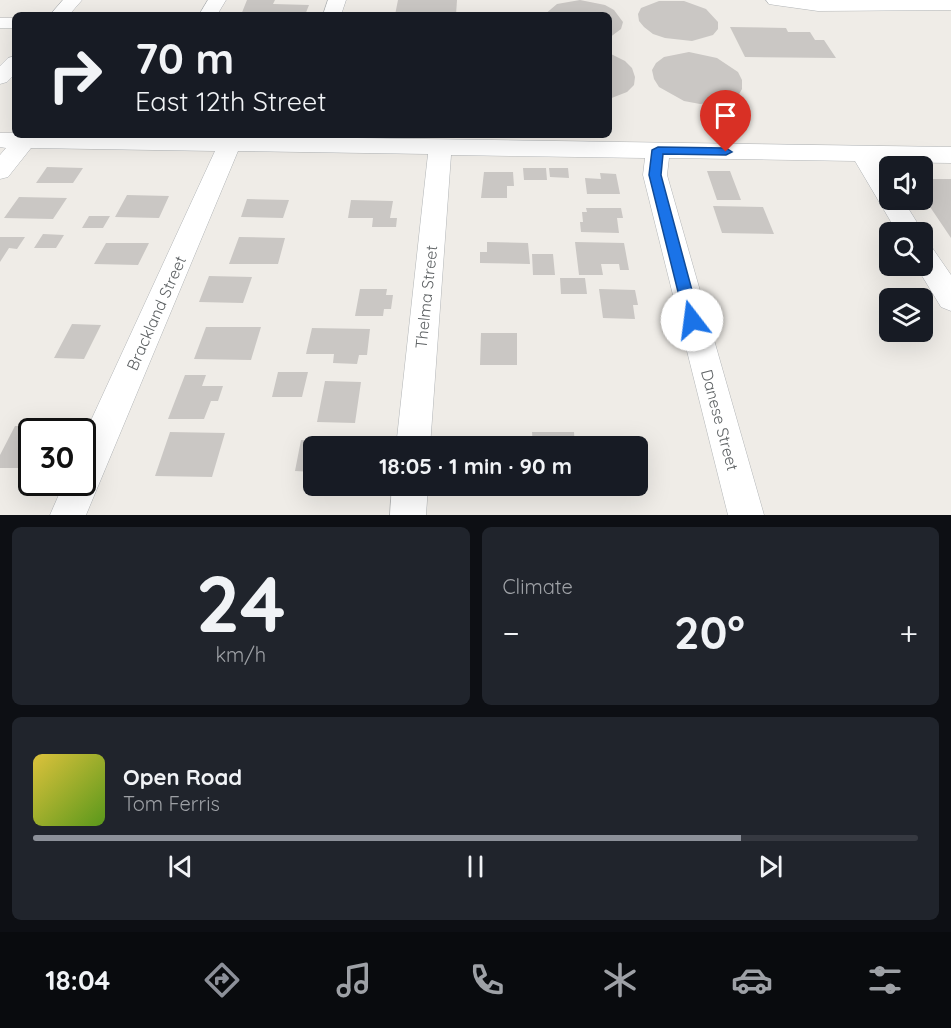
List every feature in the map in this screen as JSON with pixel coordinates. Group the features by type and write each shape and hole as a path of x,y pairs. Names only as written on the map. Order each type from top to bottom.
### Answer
{"street":[{"path":"62,12 73,0"},
{"path":"775,0 818,6 869,2 951,5"},
{"path":"0,78 12,65"},
{"path":"0,140 951,155"},
{"path":"0,171 24,141"},
{"name":"Brackland Street","path":"96,450 230,144"},
{"name":"Thelma Street","path":"414,436 441,147"},
{"name":"Danese Street","path":"658,150 655,175 746,515"},
{"path":"862,154 879,181"},
{"path":"933,270 951,299"},
{"name":"Brackland Street","path":"68,515 76,496"},
{"path":"408,515 409,496"}],"building":[{"path":"247,0 275,0 273,4 309,5 306,12 242,12"},
{"path":"398,0 457,0 456,12 396,12"},
{"path":"580,0 605,5 614,10 623,22 621,29 612,36 612,12 548,12 557,4"},
{"path":"659,1 684,1 706,9 718,22 718,29 713,35 692,41 665,38 653,34 639,21 638,14 641,8"},
{"path":"730,27 786,28 788,32 810,32 815,40 824,40 836,58 745,57"},
{"path":"689,52 717,58 738,72 742,80 742,89 738,96 728,101 700,104 684,101 659,87 652,70 656,63 664,57"},
{"path":"612,54 625,61 632,68 635,77 634,85 627,92 612,98"},
{"path":"47,167 83,168 73,183 36,183"},
{"path":"523,168 546,168 547,180 524,180"},
{"path":"549,168 568,168 569,178 550,177"},
{"path":"707,171 730,171 741,200 717,200"},
{"path":"484,172 513,172 514,186 507,186 507,198 481,198"},
{"path":"600,173 616,174 620,194 587,194 585,178 601,179"},
{"path":"933,179 951,179 951,238 932,210"},
{"path":"127,195 169,196 159,218 115,217"},
{"path":"19,197 67,198 53,219 4,218"},
{"path":"247,199 289,200 283,218 241,217"},
{"path":"351,200 393,201 390,218 397,218 396,227 372,227 373,218 348,218"},
{"path":"713,206 763,207 774,234 722,233"},
{"path":"586,208 621,208 623,218 617,218 619,233 581,232 582,212 587,212"},
{"path":"89,216 110,216 103,228 82,228"},
{"path":"43,234 64,235 56,248 34,248"},
{"path":"0,237 25,237 17,249 9,248 0,262"},
{"path":"239,237 285,238 278,264 229,264"},
{"path":"487,242 528,243 530,264 480,263 480,252 487,252"},
{"path":"575,242 624,243 629,270 620,270 619,264 601,264 603,275 579,275"},
{"path":"106,243 149,243 138,265 94,264"},
{"path":"532,254 553,254 555,275 533,275"},
{"path":"209,276 252,277 243,303 199,302"},
{"path":"560,278 585,278 587,294 561,294"},
{"path":"360,289 387,289 386,295 393,295 391,309 384,309 383,316 355,316"},
{"path":"599,289 635,290 638,305 633,305 635,319 603,318"},
{"path":"72,324 101,325 84,359 54,358"},
{"path":"206,327 261,327 251,360 194,359"},
{"path":"312,328 370,329 367,355 359,355 357,364 333,363 334,354 306,354"},
{"path":"481,333 517,333 517,365 480,365"},
{"path":"278,372 308,372 302,397 272,397"},
{"path":"185,375 206,375 202,386 223,386 218,401 211,401 204,419 168,419"},
{"path":"325,381 361,382 355,423 317,422"},
{"path":"15,426 18,426 18,468 0,468 0,455"},
{"path":"170,432 225,433 212,477 155,476"},
{"path":"532,432 574,432 574,436 532,436"},
{"path":"301,440 303,440 303,471 295,471"}],"route":[{"path":"692,320 655,175 658,150 726,152"}]}
